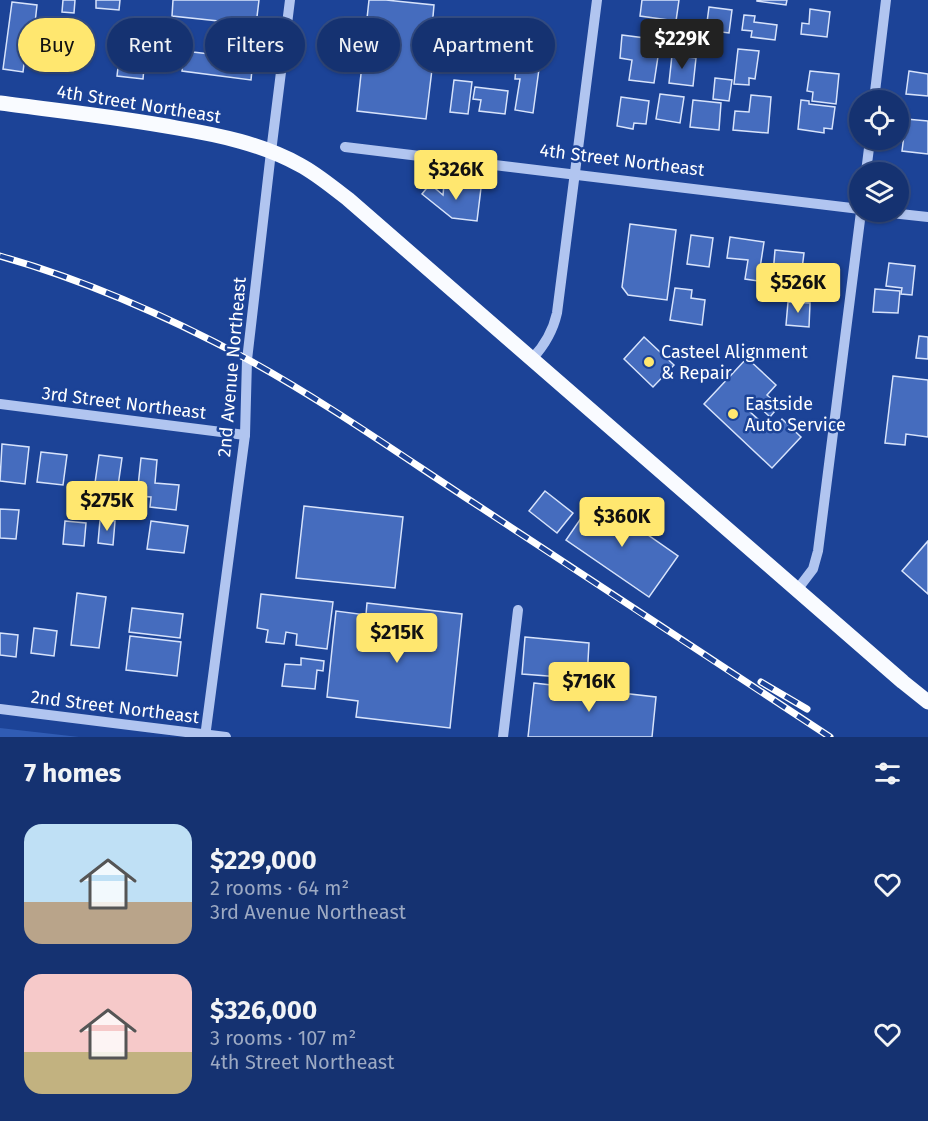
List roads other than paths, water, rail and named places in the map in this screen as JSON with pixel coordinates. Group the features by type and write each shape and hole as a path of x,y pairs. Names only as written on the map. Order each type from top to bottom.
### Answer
{"main road":[{"name":"4th Street Northeast","path":"0,103 159,124 229,139 271,152 307,169 348,199 928,702"}],"street":[{"name":"2nd Avenue Northeast","path":"205,736 245,435 247,360 290,0"},
{"path":"532,359 549,337 557,313 597,0"},
{"path":"875,90 886,0"},
{"name":"4th Street Northeast","path":"345,147 849,209"},
{"path":"909,215 928,217"},
{"path":"797,590 813,569 818,551 859,222"},
{"name":"3rd Street Northeast","path":"0,404 245,435"},
{"path":"503,737 518,610"},
{"name":"2nd Street Northeast","path":"0,709 226,737"}],"railway":[{"path":"0,256 63,276 125,300 216,343 304,392 830,737"},
{"path":"761,682 807,709"}],"place":[{"name":"Casteel Alignment & Repair","path":"649,362"},
{"name":"Eastside Auto Service","path":"733,414"}]}
